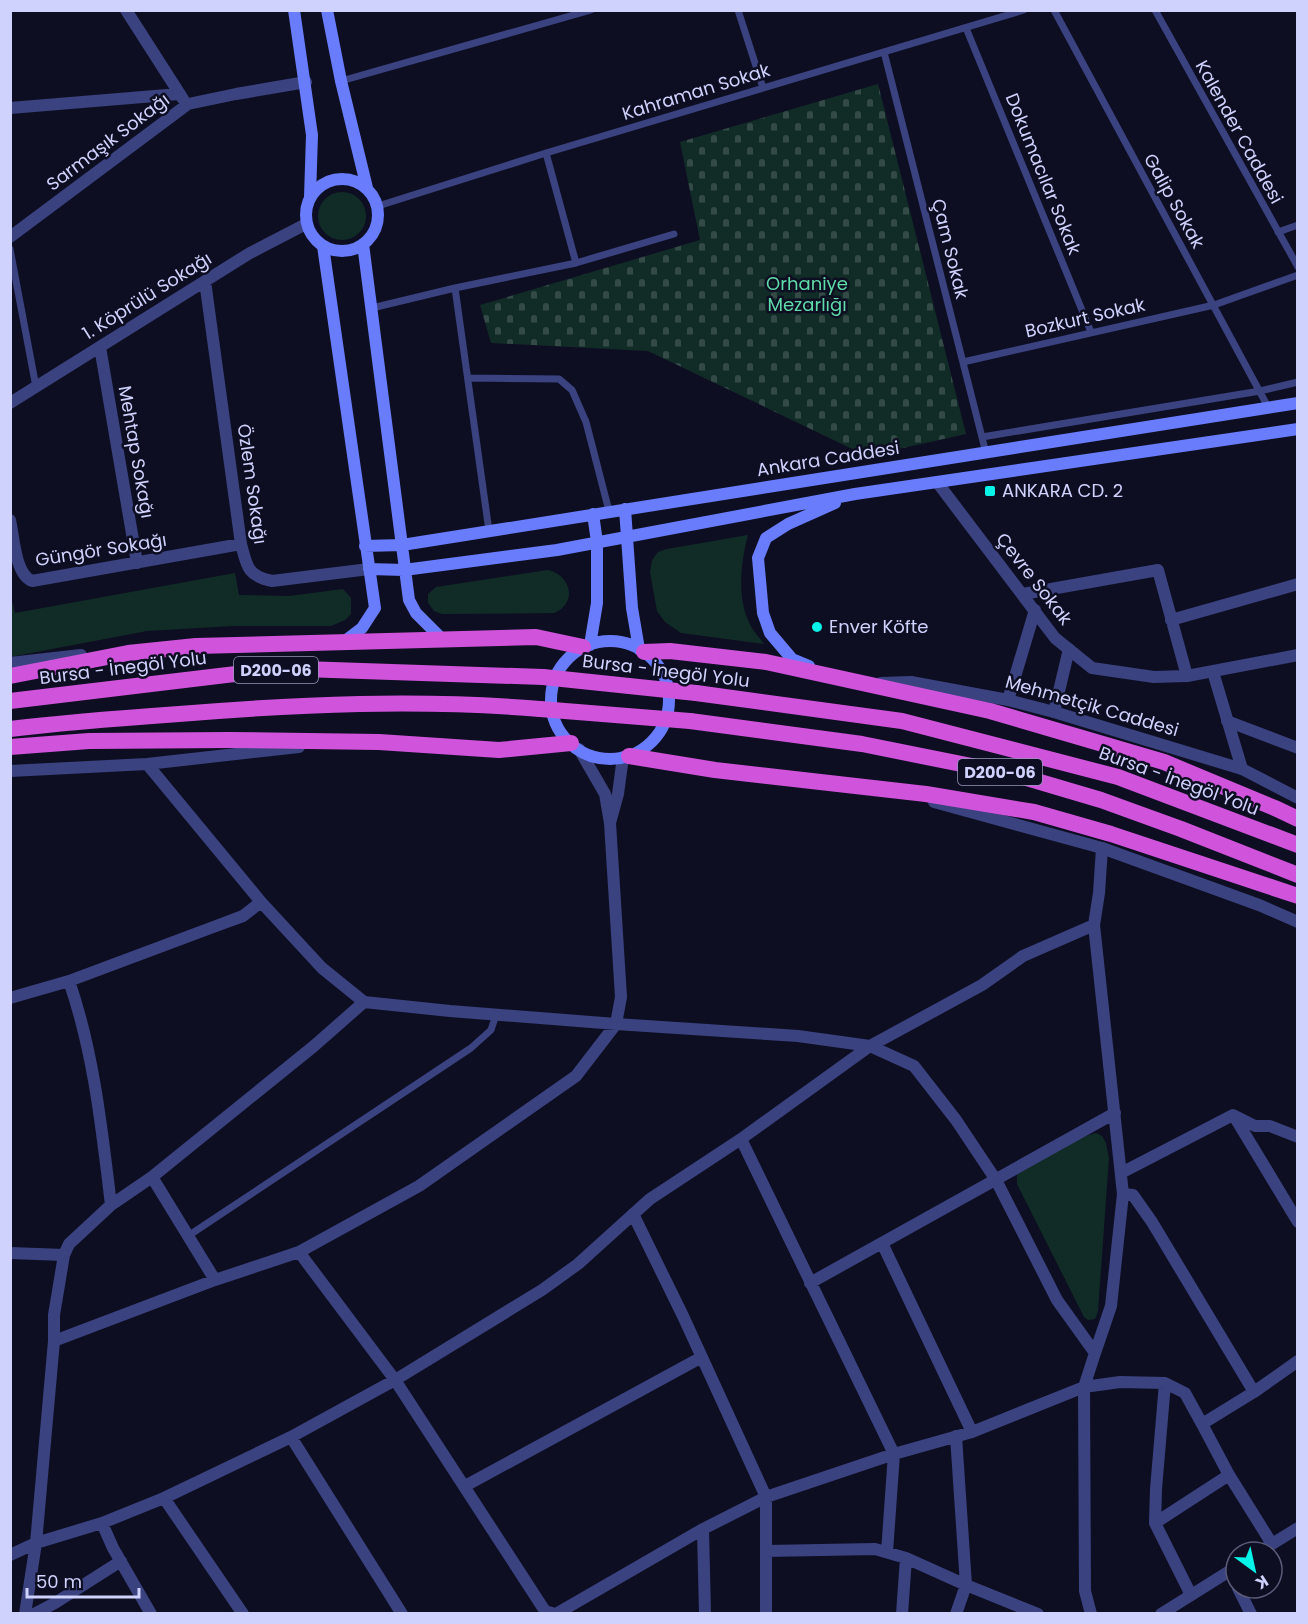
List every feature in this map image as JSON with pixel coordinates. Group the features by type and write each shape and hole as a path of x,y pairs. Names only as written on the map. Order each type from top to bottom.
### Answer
{"highway":[{"path":"10,676 115,656 196,646 536,637 587,646"},
{"path":"642,650 766,662 990,711 1164,762 1298,819"},
{"name":"Bursa - İnegöl Yolu","path":"10,701 269,670 303,669 543,677 696,693 913,724 1118,777 1298,845"},
{"name":"D200-06","path":"10,729 272,706 425,704 495,705 690,721 862,744 1016,775 1101,800 1298,875"},
{"path":"10,747 88,741 352,741 499,750 575,746"},
{"path":"626,757 715,770 892,790 1034,812 1111,834 1298,896"}],"main road":[{"path":"294,10 306,82 312,147 310,197 305,215 306,224 323,246 343,251 354,249 371,237 379,217 378,206 374,196 358,182 347,178 336,178 316,188 310,197"},
{"path":"327,10 341,81 367,188"},
{"path":"363,244 409,600 416,613 442,639"},
{"path":"323,246 364,546 375,608 362,628 345,641"},
{"name":"Ankara Caddesi","path":"364,546 402,545 1298,403"},
{"path":"369,569 404,570 505,557 855,494 1298,429"},
{"path":"830,675 792,659 770,633 763,613 758,558 766,538 855,494"},
{"path":"625,509 632,608 642,650"},
{"path":"587,646 597,603 597,542 593,514"},
{"path":"602,641 621,642 642,650 654,661 664,677 669,696 667,715 659,733 646,747 626,757 609,759 590,756 560,732 552,714 551,694 556,675 567,659 587,646 602,641"}],"street":[{"path":"126,10 179,94 188,104"},
{"name":"Sarmaşık Sokağı","path":"10,237 188,104 306,82"},
{"path":"10,108 179,94"},
{"name":"1. Köprülü Sokağı","path":"10,404 205,281 271,241 306,224"},
{"name":"Özlem Sokağı","path":"205,281 241,544 246,565 250,572 272,581 369,569"},
{"name":"Mehtap Sokağı","path":"100,347 137,563"},
{"name":"Çevre Sokak","path":"937,482 1055,638 1092,668 1154,677 1187,676 1298,655"},
{"name":"Güngör Sokağı","path":"10,520 19,567 26,578 32,581 241,544"},
{"path":"1023,594 1158,570 1187,676"},
{"path":"1171,620 1298,584"},
{"path":"1008,700 1035,610"},
{"path":"1054,712 1069,649"},
{"path":"10,663 95,654 115,656"},
{"path":"1213,672 1242,769"},
{"name":"Mehmetçik Caddesi","path":"868,683 911,682 1008,700 1054,712 1242,769 1298,798"},
{"path":"1227,721 1298,748"},
{"path":"10,771 147,764 352,741"},
{"path":"54,1341 215,1280 299,1252 419,1186 576,1076 616,1024 621,997 610,824 605,794 575,746"},
{"path":"610,824 626,757"},
{"path":"147,764 261,902 322,968 364,1002 496,1015 798,1036 870,1046 914,1066 956,1120 996,1180 1057,1300 1095,1353"},
{"path":"892,790 1102,848 1260,905 1298,922"},
{"path":"1091,1614 1085,1581 1084,1387 1111,1306 1123,1194 1094,925 1102,848"},
{"path":"10,998 69,981 243,916 261,902"},
{"path":"10,1555 36,1543 102,1523 164,1498 291,1437 395,1380 542,1290 578,1264 650,1199 741,1138 870,1046 982,985 1023,956 1094,925"},
{"path":"69,981 77,1004 88,1056 111,1205"},
{"path":"25,1614 36,1543 54,1341 54,1315 64,1255 69,1244 111,1205 152,1177 305,1054 364,1002"},
{"path":"810,1283 1115,1113"},
{"path":"1122,1173 1233,1115"},
{"path":"1233,1115 1255,1126 1270,1126 1298,1137"},
{"path":"1233,1115 1298,1222"},
{"path":"741,1138 894,1454 887,1552"},
{"path":"152,1177 215,1280"},
{"path":"1123,1194 1133,1195 1152,1222 1254,1392"},
{"path":"633,1214 766,1497 765,1614"},
{"path":"882,1243 972,1432"},
{"path":"299,1252 395,1380 549,1613 766,1497 894,1454 972,1432 1084,1387 1120,1382 1165,1383 1185,1393 1229,1475 1270,1540"},
{"path":"10,1253 64,1255"},
{"path":"465,1486 702,1358"},
{"path":"1202,1424 1298,1361"},
{"path":"1165,1383 1155,1523 1191,1595"},
{"path":"956,1436 966,1586 956,1614"},
{"path":"291,1437 402,1614"},
{"path":"1155,1523 1229,1475"},
{"path":"164,1498 243,1614"},
{"path":"102,1523 151,1614"},
{"path":"1278,1540 1298,1528"},
{"path":"703,1529 705,1614"},
{"path":"766,1551 876,1549 906,1558 966,1586 1038,1614"},
{"path":"902,1614 906,1558"},
{"path":"34,1614 121,1561"},
{"path":"1161,1614 1224,1575"},
{"path":"1244,1600 1251,1614"}],"lane":[{"path":"341,81 591,10"},
{"path":"738,10 763,88"},
{"name":"Kahraman Sokak","path":"378,206 546,153 1024,10"},
{"name":"Galip Sokak","path":"1054,10 1268,406"},
{"name":"Kalender Caddesi","path":"1155,10 1298,267"},
{"name":"Dokumacılar Sokak","path":"966,28 1091,332"},
{"name":"Çam Sokak","path":"884,52 986,453"},
{"path":"546,153 576,263"},
{"path":"1278,232 1298,225"},
{"path":"372,308 576,263 674,234"},
{"path":"10,249 36,387"},
{"name":"Bozkurt Sokak","path":"963,362 1214,305 1298,275"},
{"path":"455,288 489,531"},
{"path":"468,378 559,379 572,390 586,422 609,511"},
{"path":"982,437 1260,391 1298,382"},
{"path":"188,1236 471,1048 491,1030 496,1015"}],"green space":[{"name":"Orhaniye Mezarlığı","path":"878,84 966,434 867,456 648,351 491,343 480,305 700,240 680,142"},
{"path":"342,192 359,199 366,216 359,233 342,240 325,233 318,216 325,199"},
{"path":"748,535 742,567 742,600 749,623 764,644 681,633 665,622 657,611 650,572 652,560 658,552"},
{"path":"548,570 562,577 569,590 566,603 554,613 442,614 434,611 428,603 428,594 436,587"},
{"path":"235,573 239,595 289,596 343,589 351,598 351,614 345,620 331,626 233,626 147,631 10,657 10,593 15,613"},
{"path":"1096,1133 1102,1136 1106,1143 1109,1158 1098,1311 1095,1319 1088,1320 1084,1317 1017,1184 1017,1175 1021,1167"}],"place":[{"name":"ANKARA CD. 2","path":"990,491"},
{"name":"Enver Köfte","path":"817,627"}]}
